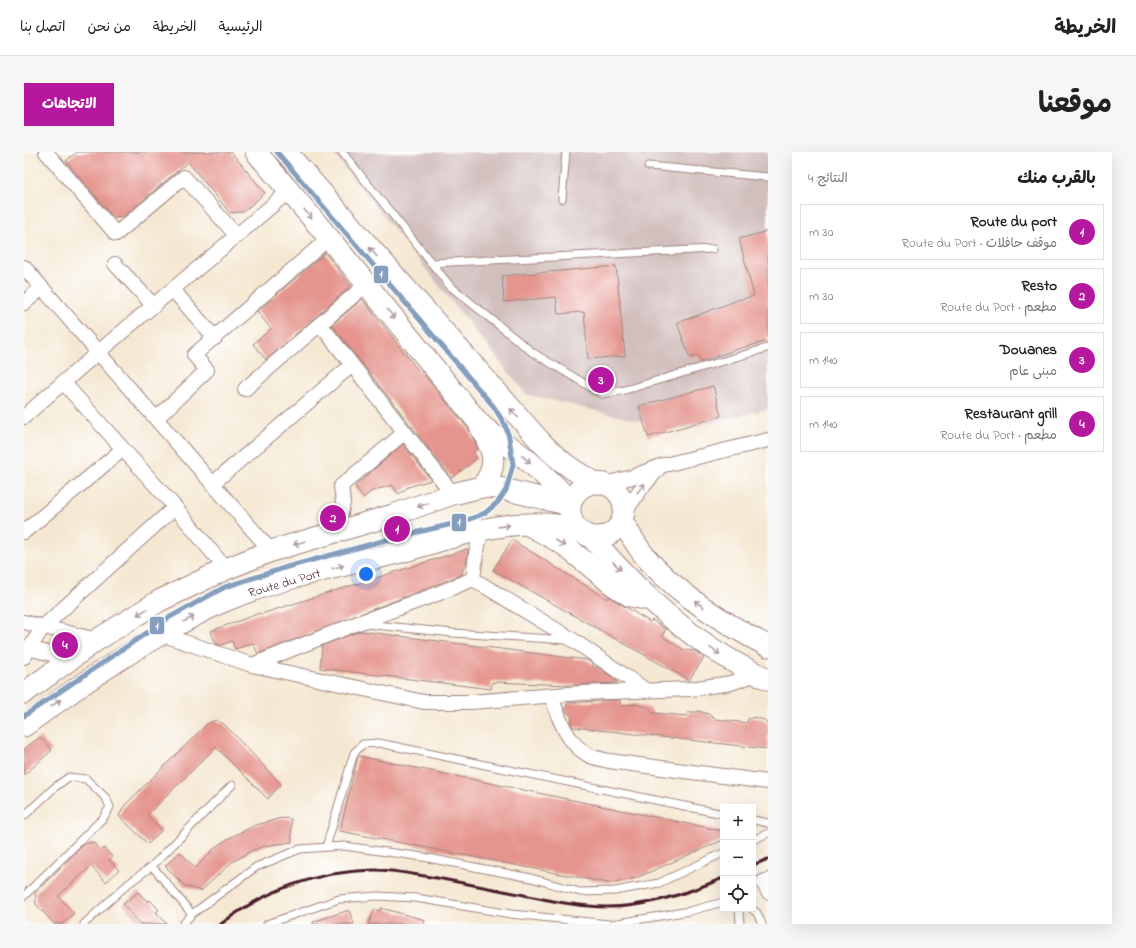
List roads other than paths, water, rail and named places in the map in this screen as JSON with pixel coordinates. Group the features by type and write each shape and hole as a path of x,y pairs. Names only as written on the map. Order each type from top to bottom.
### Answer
{"main road":[{"path":"256,152 367,284 479,423 488,432 510,446 527,460 570,503"},
{"path":"286,152 540,441 569,468 613,488 620,495 624,503 623,517 617,529 610,535 600,538 583,533"},
{"path":"479,423 490,444 494,461 490,476 481,487"},
{"path":"601,483 588,484 580,488 574,494 570,503 569,513 571,521 652,601 685,628 719,654 763,676"},
{"path":"24,693 97,640 159,602 226,569 271,551 393,515 453,494 481,487 499,488 570,503"},
{"path":"623,517 632,539 657,570 718,618 768,646"},
{"path":"527,524 563,544 585,560 613,585 630,596 652,601"},
{"name":"Route du Port","path":"24,726 125,656 161,634 210,607 256,589 282,581 402,552 482,529 527,524 555,524 583,533"},
{"path":"583,533 581,544 585,560"}],"street":[{"path":"46,152 116,234 184,177 237,236"},
{"path":"24,417 63,382 289,191"},
{"path":"156,419 207,370 194,355 329,238"},
{"path":"115,264 154,306"},
{"path":"24,267 271,551"},
{"path":"245,389 367,284"},
{"path":"24,303 42,288"},
{"path":"173,290 215,338"},
{"path":"320,324 453,494"},
{"path":"212,484 352,365"},
{"path":"63,382 175,507 226,569"},
{"path":"338,531 343,502 341,486 404,432"},
{"path":"601,483 625,479 660,466 768,440"},
{"path":"24,532 123,449"},
{"path":"623,517 640,490 660,466"},
{"path":"71,659 26,651 43,627 175,507"},
{"path":"473,579 476,554 482,529"},
{"path":"252,665 473,579"},
{"path":"473,579 573,640 646,691"},
{"path":"24,622 97,640"},
{"path":"161,634 252,665 424,702 471,702 581,693 690,689 731,683 763,676"},
{"path":"551,696 562,726 572,743 589,755 609,761 768,782"},
{"path":"768,880 763,882 768,892"}],"lane":[{"path":"342,152 450,286 532,352 602,394 625,390 767,348"},
{"path":"562,199 566,152"},
{"path":"648,166 768,177"},
{"path":"432,263 713,249"},
{"path":"358,623 454,633 573,640"},
{"path":"326,847 354,753 363,744 379,744 720,813"},
{"path":"24,816 69,777 86,779 106,798 110,807 103,818 24,896"},
{"path":"84,924 128,884 152,866 232,785"},
{"path":"756,821 768,823"},
{"path":"756,839 768,833"},
{"path":"182,924 192,914 256,867 300,849 344,846 423,857 531,878 580,892 615,891 659,883 720,854"},
{"path":"152,866 192,914"},
{"path":"267,924 339,899 377,896 416,898 511,914 531,920 610,924 690,912 720,903"},
{"path":"739,912 740,924"},
{"path":"756,912 762,924"}],"railway":[{"path":"756,864 768,859"},
{"path":"221,924 256,901 274,892 313,879 353,871 382,870 398,872 595,907 637,905 652,902 681,894 720,879"}],"place":[{"name":"Douanes","path":"601,380"},
{"name":"Resto","path":"333,518"},
{"name":"Route du port","path":"397,529"},
{"name":"Restaurant grill","path":"65,645"}]}
